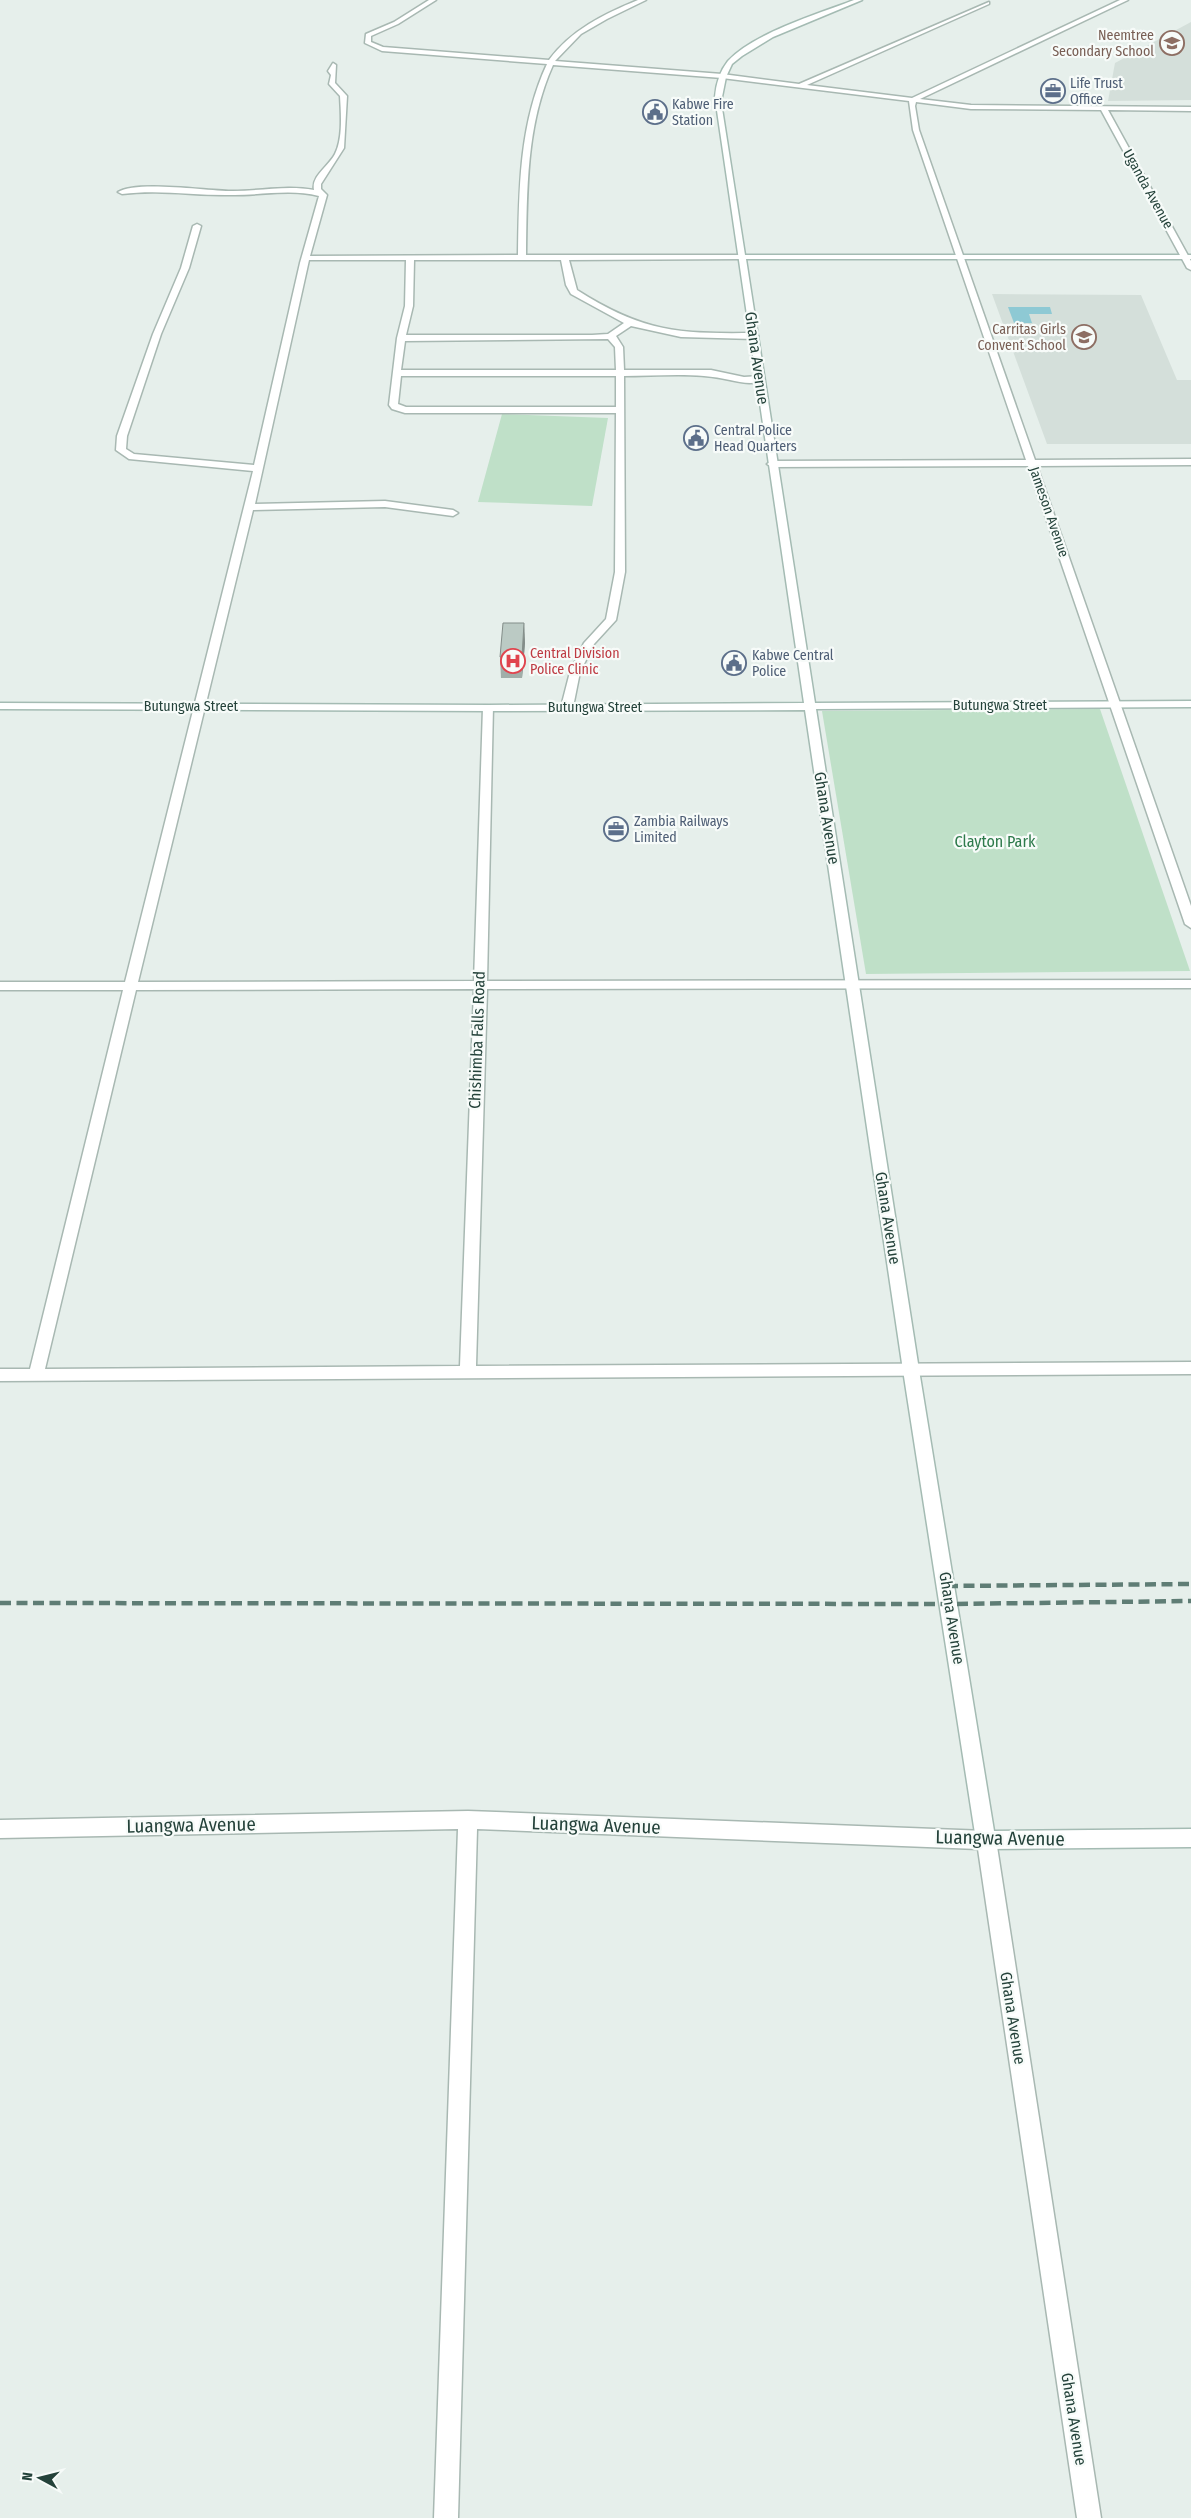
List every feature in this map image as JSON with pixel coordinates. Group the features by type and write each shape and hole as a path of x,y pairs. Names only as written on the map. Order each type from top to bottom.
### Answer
{"street":[{"path":"433,0 396,23 368,36 368,43 382,49 722,76 913,100 995,108 1191,109"},
{"path":"522,259 523,201 529,135 538,92 550,62 571,41 590,26 614,12 643,0"},
{"name":"Ghana Avenue","path":"859,0 746,49 731,62 722,76 718,89 718,102 911,1370 950,1604 1089,2518"},
{"path":"913,100 1125,0"},
{"path":"800,86 987,2"},
{"path":"323,196 318,189 318,180 336,159 342,143 344,128 344,95 341,90 334,88 335,86 332,84 334,75 331,71 333,64"},
{"name":"Jameson Avenue","path":"913,100 912,106 916,130 1191,924"},
{"name":"Uganda Avenue","path":"1104,109 1188,257 1191,268"},
{"path":"122,192 135,190 233,193 283,191 312,192 323,196"},
{"path":"36,1375 198,706 249,507 256,468 306,258 323,196"},
{"path":"196,226 194,241 178,288 157,334 122,436 121,450 132,457 256,468"},
{"path":"306,258 1188,257"},
{"path":"565,258 570,285 574,292 628,324 668,334 754,336"},
{"path":"410,259 409,306 401,338 393,405 399,409 620,410"},
{"path":"401,338 592,338 610,336 628,324"},
{"path":"567,707 576,672 589,643 610,620 620,572 619,344 616,339 610,336"},
{"path":"396,373 711,373 744,380 760,380"},
{"path":"772,464 1191,462"},
{"path":"249,507 385,504 453,514"},
{"name":"Butungwa Street","path":"0,706 488,708 1191,704"},
{"name":"Chishimba Falls Road","path":"468,1373 478,985 488,708"},
{"path":"0,986 1191,984"},
{"path":"0,1376 1191,1368"},
{"path":"446,2518 468,1820"},
{"name":"Luangwa Avenue","path":"0,1829 468,1820 986,1840 1191,1838"}],"shaded area":[{"name":"Neemtree Secondary School","path":"1191,22 1191,100 1108,101 1115,63"},
{"name":"Carritas Girls Convent School","path":"992,294 1141,295 1177,380 1191,380 1191,444 1047,444"}],"green space":[{"path":"502,414 608,418 592,506 478,502"},
{"name":"Clayton Park","path":"1100,709 1190,971 866,974 822,711"}],"water":[{"path":"1008,307 1050,307 1052,314 1029,314 1032,323 1014,323"}],"building":[{"path":"503,623 524,623 522,657 500,657"}],"railway":[{"path":"947,1586 1191,1584"},
{"path":"0,1603 950,1604 1191,1601"}],"place":[{"name":"Neemtree Secondary School","path":"1172,43"},
{"name":"Life Trust Office","path":"1053,91"},
{"name":"Kabwe Fire Station","path":"655,112"},
{"name":"Carritas Girls Convent School","path":"1084,337"},
{"name":"Central Police Head Quarters","path":"696,438"},
{"name":"Central Division Police Clinic","path":"513,661"},
{"name":"Kabwe Central Police","path":"734,663"},
{"name":"Zambia Railways Limited","path":"616,829"}]}
